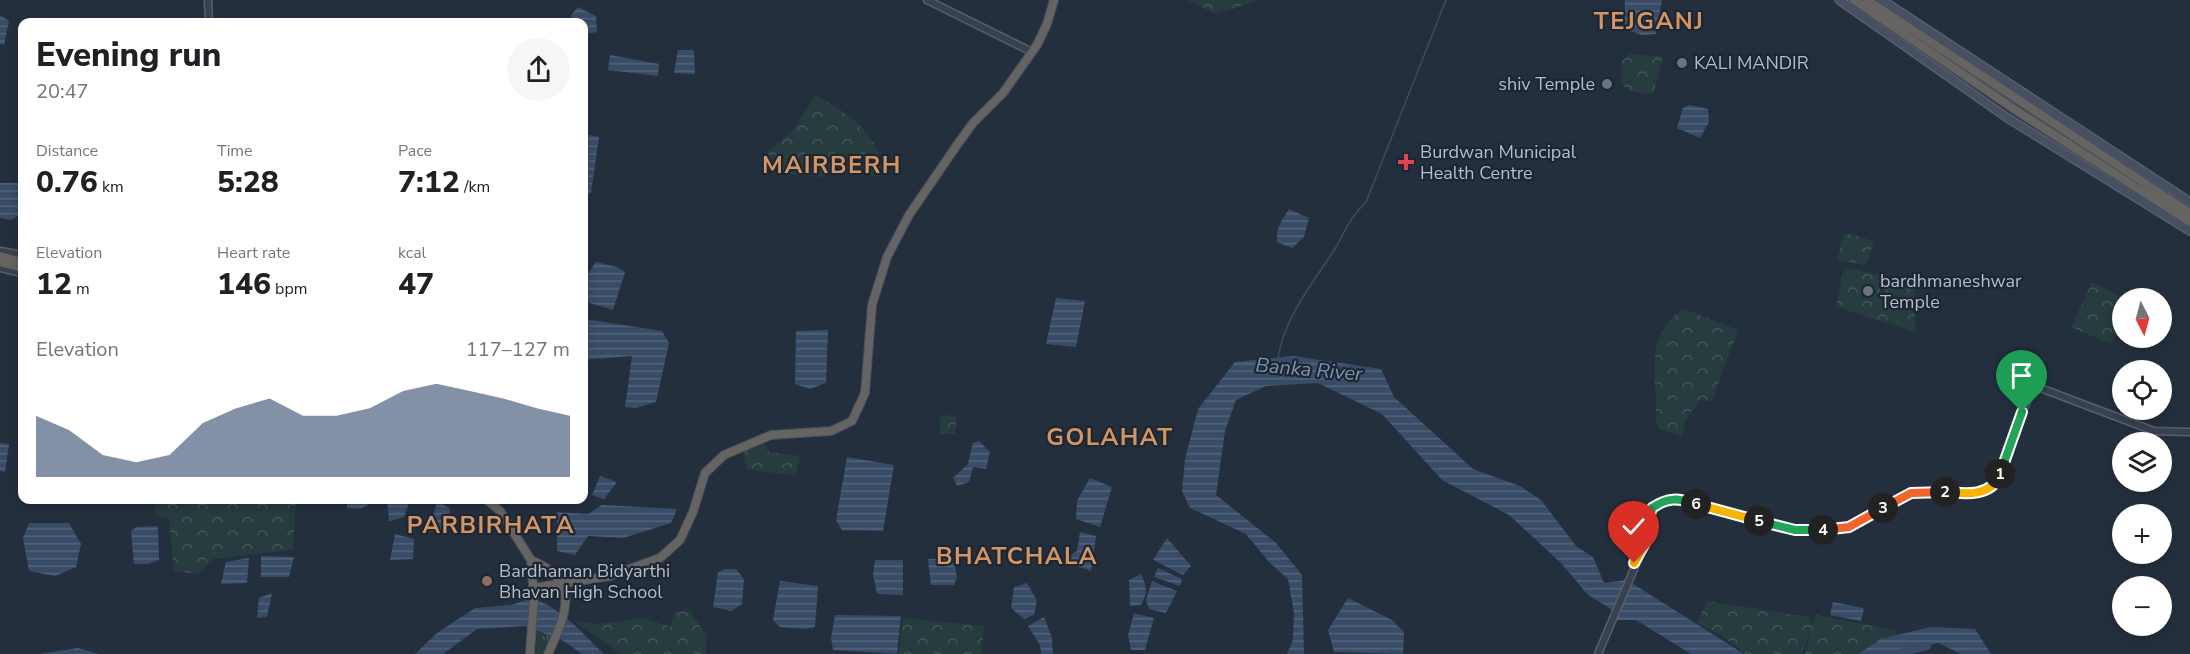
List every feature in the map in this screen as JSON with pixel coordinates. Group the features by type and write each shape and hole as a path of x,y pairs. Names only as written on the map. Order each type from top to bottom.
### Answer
{"highway":[{"path":"534,592 624,572 667,553 684,532 705,473 724,455 771,435 831,431 852,421 860,408 866,384 870,322 875,293 894,244 909,215 966,132 1003,93 1032,52 1047,24 1054,0"},
{"path":"1854,0 2190,213"},
{"path":"1867,0 2015,104 2190,222"},
{"path":"0,256 18,261"},
{"path":"0,262 18,267"},
{"path":"492,504 500,511 531,560 534,592 530,654"},
{"path":"531,560 551,569 564,585 566,604 564,614 549,653"}],"main road":[{"path":"1839,0 2006,117 2190,231"},
{"path":"1882,0 2190,202"}],"street":[{"path":"208,0 209,18"},
{"path":"927,0 1032,52"},
{"path":"0,251 18,254"},
{"path":"0,267 18,272"},
{"path":"1598,654 1634,563 1645,543 1652,508 1668,499 1678,498 1737,516 1812,531 1849,527 1911,493 1932,491 1966,494 1988,490 1999,479 2022,412 2035,386 2154,431 2190,432"}],"green space":[{"path":"1187,0 1257,0 1257,1 1216,14"},
{"path":"1630,54 1663,57 1653,94 1630,91 1622,85 1621,62"},
{"path":"816,95 843,112 868,134 879,153 880,177 849,172 819,177 769,172 759,159 792,132"},
{"path":"1844,233 1874,241 1866,265 1837,260"},
{"name":"bardhmaneshwar Temple","path":"1844,267 1915,283 1915,332 1836,307"},
{"path":"2092,282 2112,292 2111,344 2071,327"},
{"path":"1684,309 1738,330 1712,401 1700,400 1686,419 1682,437 1659,429 1656,421 1655,359 1662,331 1671,319"},
{"path":"941,415 957,416 955,434 939,434"},
{"path":"764,443 769,452 800,456 796,476 747,469 743,450"},
{"path":"155,504 296,504 293,550 212,559 198,574 174,571 169,518 155,516"},
{"path":"1707,601 1809,617 1813,625 1816,615 1895,630 1909,654 1805,654 1812,627 1802,654 1745,654 1721,635 1697,623"},
{"path":"690,611 706,635 706,654 621,654 574,621 598,624 643,618 671,627 674,612"},
{"path":"903,618 984,626 981,654 898,654"},
{"path":"537,631 553,635 544,654 535,654"}],"water":[{"path":"1625,0 1662,0 1656,34 1642,35 1624,29"},
{"path":"578,7 596,16 597,32 588,33 588,18 571,18 571,15"},
{"path":"0,15 9,21 4,45 0,44"},
{"path":"678,50 694,50 695,74 674,73"},
{"path":"610,55 659,64 658,76 608,70"},
{"path":"1689,105 1708,109 1709,122 1700,138 1677,128 1683,108"},
{"path":"588,135 599,137 591,193 588,193"},
{"path":"0,183 18,183 18,216 11,220 0,218"},
{"path":"1289,209 1309,218 1304,237 1292,248 1277,242 1279,228"},
{"path":"596,262 617,267 625,272 613,310 588,303 588,274"},
{"path":"1056,298 1085,301 1076,347 1046,344"},
{"path":"588,320 662,331 669,343 656,402 636,408 625,407 632,356 588,360"},
{"path":"828,330 826,383 810,389 795,384 796,331"},
{"path":"1293,356 1381,369 1394,397 1473,469 1520,486 1541,500 1576,546 1593,557 1604,583 1627,580 1744,654 1691,654 1636,620 1610,620 1614,611 1587,594 1562,564 1509,515 1442,480 1382,414 1318,383 1266,386 1236,400 1225,431 1216,495 1276,543 1302,575 1304,654 1287,654 1293,639 1294,613 1288,579 1269,562 1246,534 1190,508 1182,491 1185,459 1198,409 1235,362"},
{"path":"979,441 990,452 986,469 973,467 969,482 957,486 953,478 968,464 973,443"},
{"path":"0,443 9,444 5,472 0,471"},
{"path":"847,457 894,465 883,531 842,530 836,520"},
{"path":"600,476 617,482 604,499 592,495"},
{"path":"1090,478 1112,487 1100,527 1076,519 1077,501"},
{"path":"347,504 368,504 360,509 347,508"},
{"path":"387,504 409,504 404,517 389,521"},
{"path":"436,504 450,508 448,532 428,532"},
{"path":"602,505 677,509 671,523 623,538 588,536 575,555 557,551 557,512 588,514"},
{"path":"29,523 69,523 81,544 76,567 55,576 29,571 23,538"},
{"path":"158,526 159,560 148,564 134,564 131,531 137,527"},
{"path":"1080,532 1096,536 1091,571 1068,563 1071,555 1077,551"},
{"path":"395,534 414,539 413,559 390,560"},
{"path":"1167,538 1191,566 1183,575 1153,560"},
{"path":"261,556 294,557 289,577 261,577"},
{"path":"249,558 247,583 221,584 226,562"},
{"path":"953,558 957,577 954,585 931,585 928,559"},
{"path":"875,560 903,560 903,595 877,594 873,575"},
{"path":"1158,568 1182,579 1180,586 1154,577"},
{"path":"725,569 736,569 744,579 742,604 731,611 713,607 718,572"},
{"path":"1141,574 1145,586 1145,597 1141,605 1130,606 1129,580"},
{"path":"780,581 818,586 815,627 805,629 780,627 773,620"},
{"path":"1152,581 1177,591 1166,613 1149,609 1146,600"},
{"path":"1027,583 1037,601 1034,615 1024,619 1011,608 1014,587"},
{"path":"272,593 267,617 257,618 259,598"},
{"path":"533,598 562,615 604,654 582,654 562,640 525,626 477,629 443,654 415,654 437,633 475,608 511,605"},
{"path":"1348,598 1392,620 1404,632 1403,654 1334,652 1328,630"},
{"path":"1833,602 1864,608 1861,621 1830,615"},
{"path":"1134,613 1154,618 1145,650 1131,650 1128,635"},
{"path":"835,615 901,616 897,654 833,650 831,638"},
{"path":"1044,617 1052,638 1053,654 1041,654 1040,645 1028,626"},
{"path":"1930,627 1975,629 1991,654 1961,654 1938,643 1896,654 1858,654 1881,639"},
{"path":"78,648 99,654 41,654 45,653"}],"waterway":[{"path":"1278,358 1286,329 1300,302 1351,221 1366,202 1446,0"},
{"name":"Banka River","path":"1896,654 1927,646"}],"place":[{"name":"KALI MANDIR","path":"1682,63"},
{"name":"shiv Temple","path":"1607,84"},
{"name":"Burdwan Municipal Health Centre","path":"1406,162"},
{"name":"bardhmaneshwar Temple","path":"1868,291"},
{"name":"Bardhaman Bidyarthi Bhavan High School","path":"487,581"}],"district":[{"name":"TEJGANJ","path":"1649,21"},
{"name":"MAIRBERH","path":"832,165"},
{"name":"GOLAHAT","path":"1110,437"},
{"name":"PARBIRHATA","path":"491,525"},
{"name":"BHATCHALA","path":"1017,556"}],"route":[{"path":"1634,563 1645,543 1652,508 1668,499 1678,498 1730,515 1795,530 1812,531 1849,527 1911,493 1932,491 1966,494 1988,490 1999,479 2022,412"}]}
